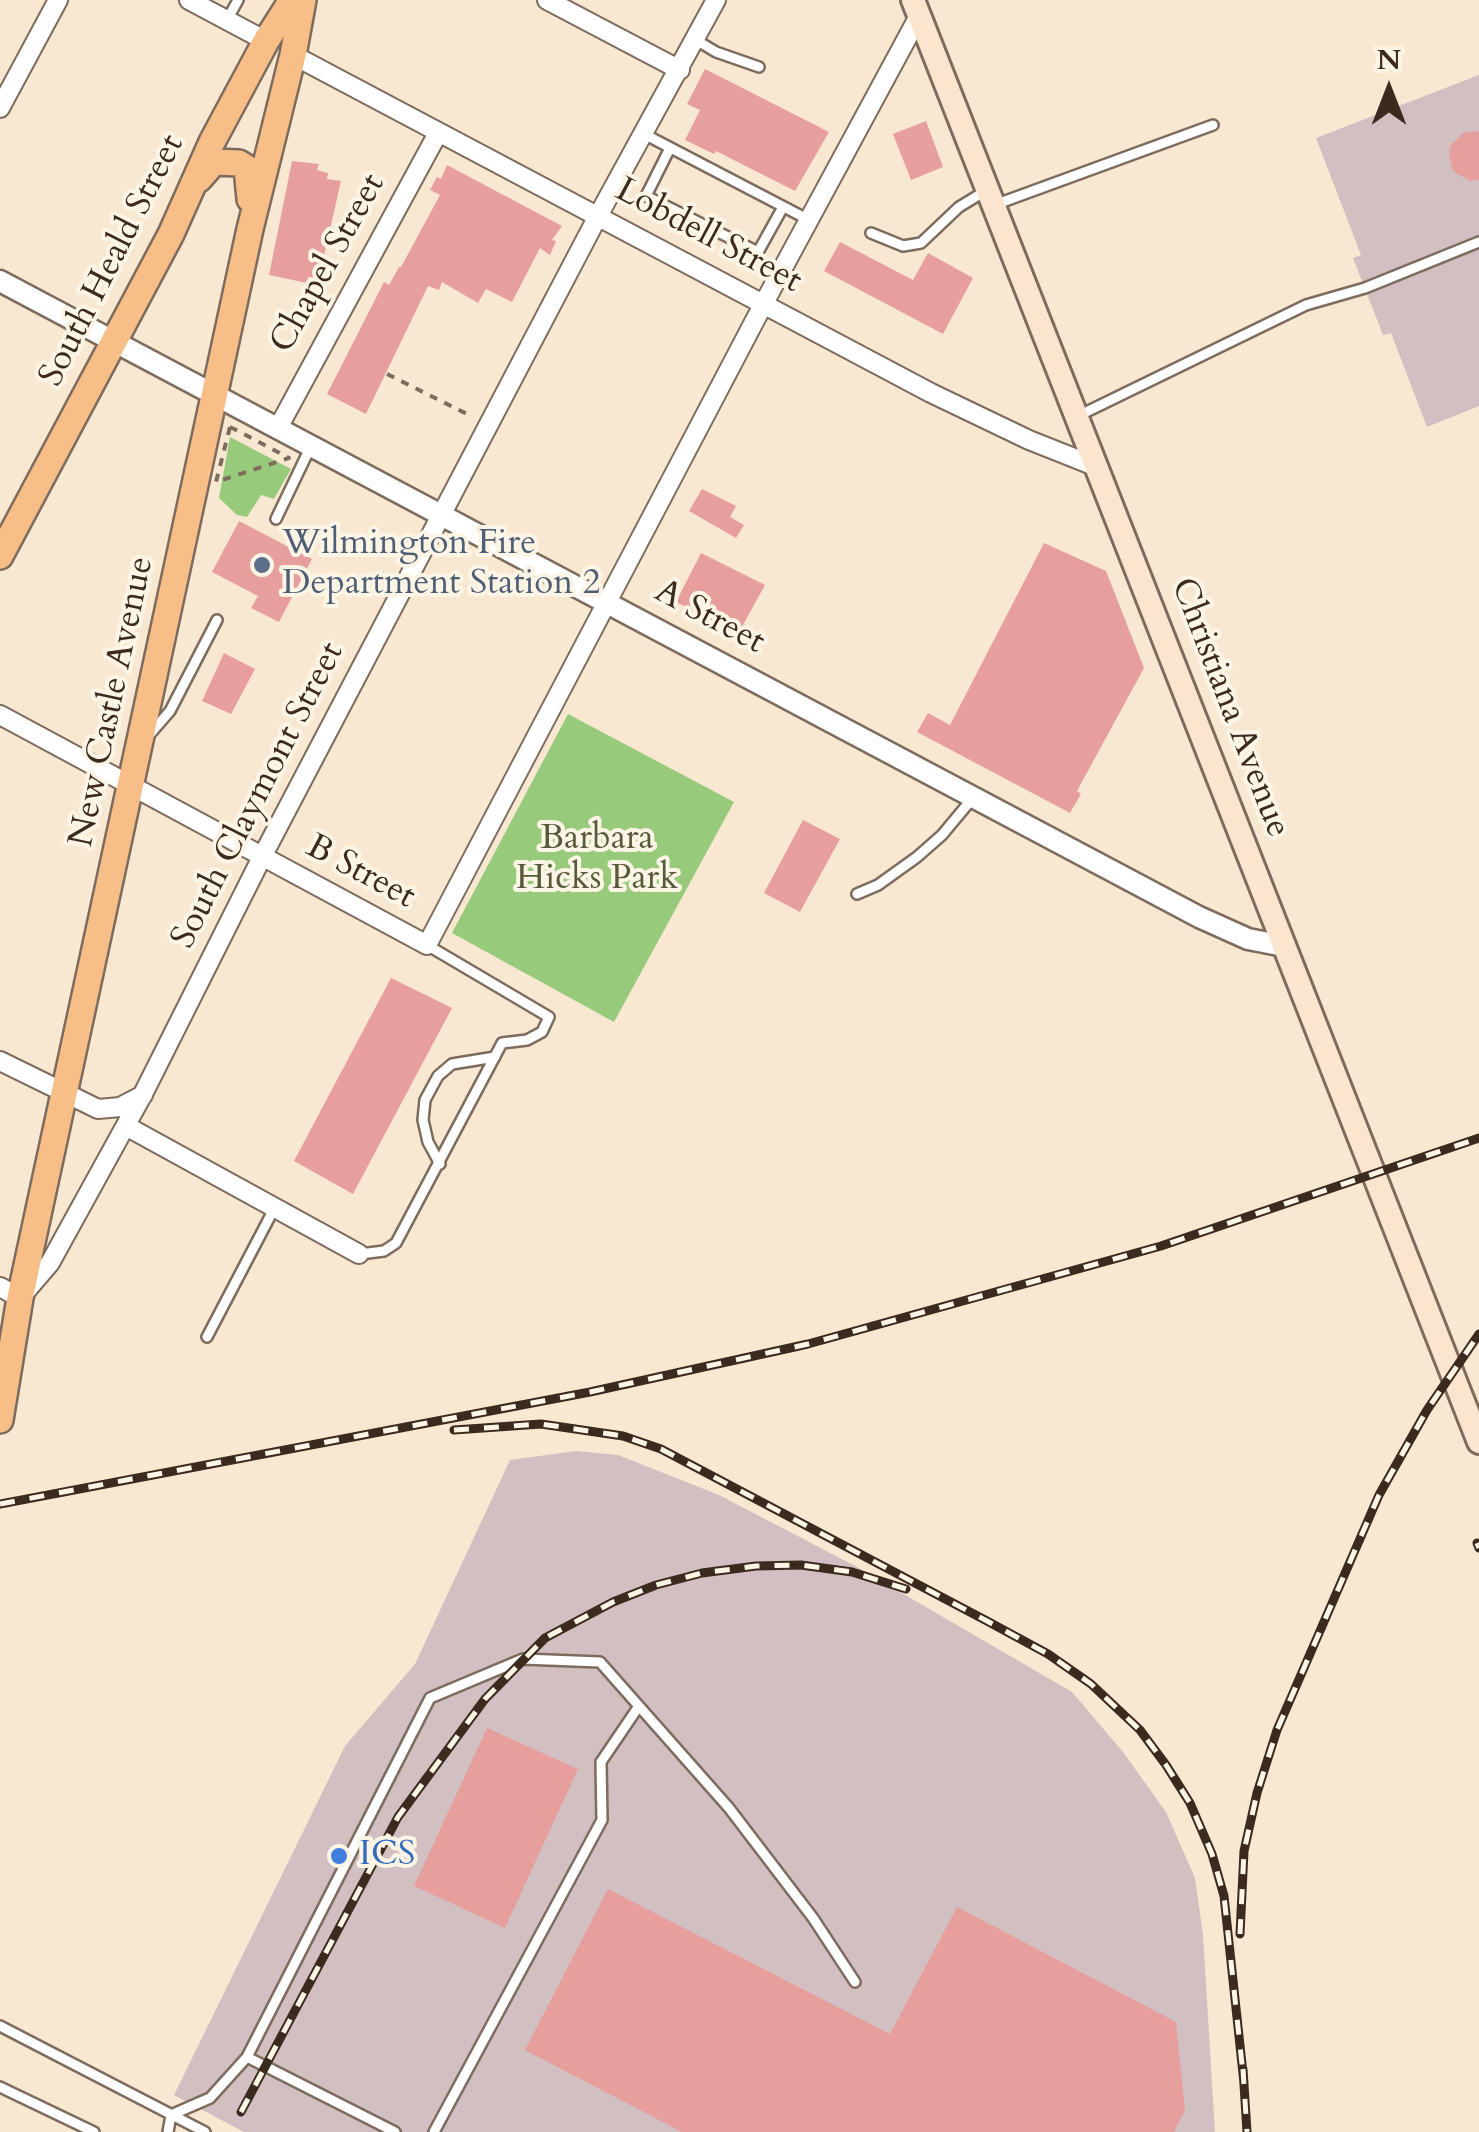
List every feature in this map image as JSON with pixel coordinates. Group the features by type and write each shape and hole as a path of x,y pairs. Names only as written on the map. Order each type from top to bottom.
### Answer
{"main road":[{"name":"South Heald Street","path":"0,556 196,182 212,142 266,40 292,0"},
{"name":"New Castle Avenue","path":"0,1420 10,1292 65,1095 302,0"},
{"name":"Christiana Avenue","path":"916,8 1479,1442"},
{"path":"196,182 214,162 229,160 247,168 250,229"},
{"path":"0,1350 10,1292"}],"street":[{"path":"0,108 58,0"},
{"path":"547,0 680,70"},
{"name":"South Claymont Street","path":"10,1292 50,1264 126,1126 598,216 716,0"},
{"path":"192,1 266,40"},
{"path":"427,944 809,220 916,8"},
{"name":"Lobdell Street","path":"293,55 988,421 1097,467"},
{"name":"Chapel Street","path":"278,428 438,132"},
{"name":"A Street","path":"0,281 1199,916 1248,938 1284,946"},
{"name":"B Street","path":"0,715 427,944"},
{"path":"0,1061 98,1110 120,1107 143,1094"},
{"path":"126,1126 360,1254"}],"lane":[{"path":"227,20 238,0"},
{"path":"696,40 716,52 759,67"},
{"path":"871,233 903,246 921,243 959,206 1213,125"},
{"path":"644,134 809,220"},
{"path":"670,148 646,196 758,252 782,207"},
{"path":"1077,416 1306,305 1365,288 1479,242"},
{"path":"276,519 311,446"},
{"path":"139,748 170,711 217,620"},
{"path":"858,894 918,858 974,797"},
{"path":"360,1254 384,1252 396,1244 502,1043 527,1040 542,1032 550,1017 427,944"},
{"path":"440,1164 428,1142 423,1120 426,1100 438,1076 452,1064 495,1056"},
{"path":"207,1337 274,1207"},
{"path":"171,2115 210,2098 247,2057 430,1698 523,1660 600,1662 729,1808 813,1918 854,1982"},
{"path":"434,2132 602,1820 602,1762 639,1706"},
{"path":"0,2026 205,2132"},
{"path":"247,2057 394,2132"},
{"path":"0,2087 94,2132"},
{"path":"168,2132 171,2115"}],"path":[{"path":"330,234 354,244"},
{"path":"387,374 471,416"},
{"path":"230,428 289,458 234,476 216,482 230,428"}],"shaded area":[{"path":"1479,75 1479,406 1427,427 1391,333 1383,335 1353,258 1361,255 1316,138"},
{"path":"576,1451 618,1455 719,1495 859,1568 1072,1692 1123,1752 1166,1812 1195,1878 1203,1935 1215,2132 244,2132 174,2095 345,1746 415,1664 510,1460"}],"green space":[{"path":"230,437 291,469 274,499 261,495 247,517 237,515 219,498"},
{"name":"Barbara Hicks Park","path":"568,714 734,802 614,1022 452,933"}],"building":[{"path":"705,69 829,132 795,191 716,151 714,154 685,140 700,110 687,104"},
{"path":"926,121 943,167 911,180 893,134"},
{"path":"1479,131 1479,180 1471,181 1452,168 1449,152 1463,133"},
{"path":"292,161 319,164 317,170 328,173 327,179 341,181 319,278 308,277 307,283 269,275"},
{"path":"447,165 562,226 552,240 556,241 550,255 540,248 512,302 486,289 478,303 442,282 439,290 428,286 366,414 327,394 384,282 389,285 401,267 440,195 430,190"},
{"path":"840,242 913,280 928,253 973,278 943,334 824,271"},
{"path":"702,489 736,506 730,517 744,525 736,538 689,511"},
{"name":"Wilmington Fire Department Station 2","path":"239,521 312,559 279,622 251,608 258,596 212,572"},
{"path":"1044,543 1106,571 1144,668 1077,791 1081,794 1070,813 917,732 928,713 950,725"},
{"path":"701,553 765,585 738,634 676,602"},
{"path":"224,653 255,669 231,714 202,701"},
{"path":"803,820 840,839 800,912 764,893"},
{"path":"391,978 452,1008 353,1194 294,1161"},
{"path":"487,1728 578,1769 505,1928 414,1886"},
{"path":"608,1889 890,2034 957,1907 1176,2022 1185,2110 1174,2132 682,2132 525,2050"}],"railway":[{"path":"0,1504 590,1392 808,1344 1161,1246 1479,1138"},
{"path":"1240,1934 1244,1851 1277,1730 1379,1495 1427,1410 1479,1334"},
{"path":"454,1430 541,1424 623,1436 661,1449 1048,1654 1091,1684 1140,1730 1166,1765 1190,1803 1212,1854 1224,1896 1244,2083"},
{"path":"1477,1543 1479,1548"},
{"path":"241,2112 398,1817 485,1699 545,1638 613,1602 702,1573 801,1565 852,1572 906,1589"},
{"path":"1243,2069 1247,2132"}],"place":[{"name":"Wilmington Fire Department Station 2","path":"262,565"},
{"name":"ICS","path":"339,1856"}]}
